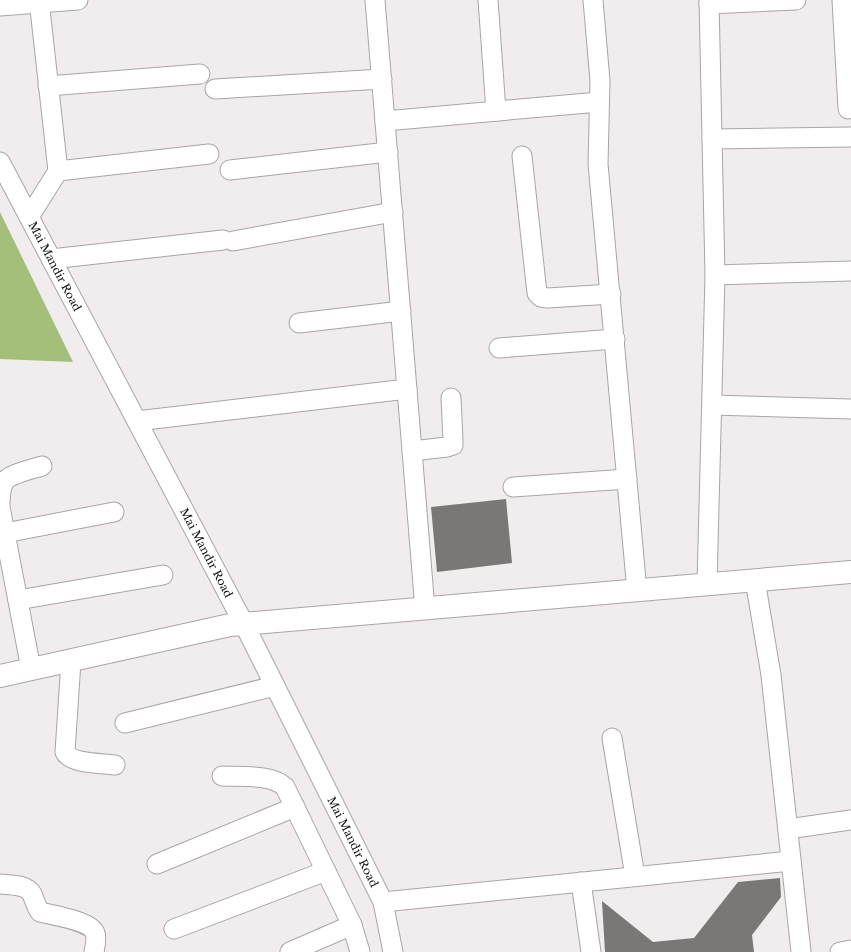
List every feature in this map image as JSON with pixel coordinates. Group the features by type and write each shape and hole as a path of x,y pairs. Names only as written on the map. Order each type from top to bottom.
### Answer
{"main road":[{"path":"0,676 230,625 851,572"}],"street":[{"path":"0,6 78,0"},
{"path":"375,0 425,609"},
{"path":"488,0 496,111"},
{"path":"593,0 600,81 598,164 637,591"},
{"path":"707,584 715,275 709,2 796,0"},
{"path":"842,0 848,109"},
{"path":"29,217 58,171 39,2"},
{"path":"48,86 200,74"},
{"path":"215,89 382,79"},
{"path":"385,121 599,102"},
{"path":"712,139 851,136"},
{"path":"230,170 388,152"},
{"path":"58,171 210,154"},
{"path":"522,156 537,293 541,297 548,298 611,294"},
{"name":"Mai Mandir Road","path":"0,162 244,624 383,902 393,952"},
{"path":"51,259 228,240 393,212"},
{"path":"715,275 851,271"},
{"path":"299,323 401,311"},
{"path":"499,348 615,339"},
{"path":"137,421 407,389"},
{"path":"412,451 447,447 452,445 454,440 451,398"},
{"path":"712,405 851,409"},
{"path":"31,669 0,507 1,492 4,482 9,477 42,466"},
{"path":"513,487 627,479"},
{"path":"5,534 114,512"},
{"path":"18,600 163,575"},
{"path":"755,580 771,675 801,952"},
{"path":"71,661 65,752 67,756 74,760 114,765"},
{"path":"125,722 275,686"},
{"path":"612,738 635,876"},
{"path":"222,776 270,778 280,782 285,788 352,925 360,952"},
{"path":"157,864 295,807"},
{"path":"788,828 851,820"},
{"path":"383,902 791,861"},
{"path":"174,929 326,871"},
{"path":"581,882 591,952"},
{"path":"0,884 19,886 27,889 32,893 36,906 40,912 85,924 92,929 95,934 94,952"},
{"path":"290,952 352,925"},
{"path":"840,952 851,950"}],"shaded area":[{"path":"0,212 73,362 0,359"}],"building":[{"path":"506,499 512,563 437,572 431,507"},
{"path":"780,878 781,897 752,935 754,952 605,952 602,901 653,942 694,938 738,882"}]}
